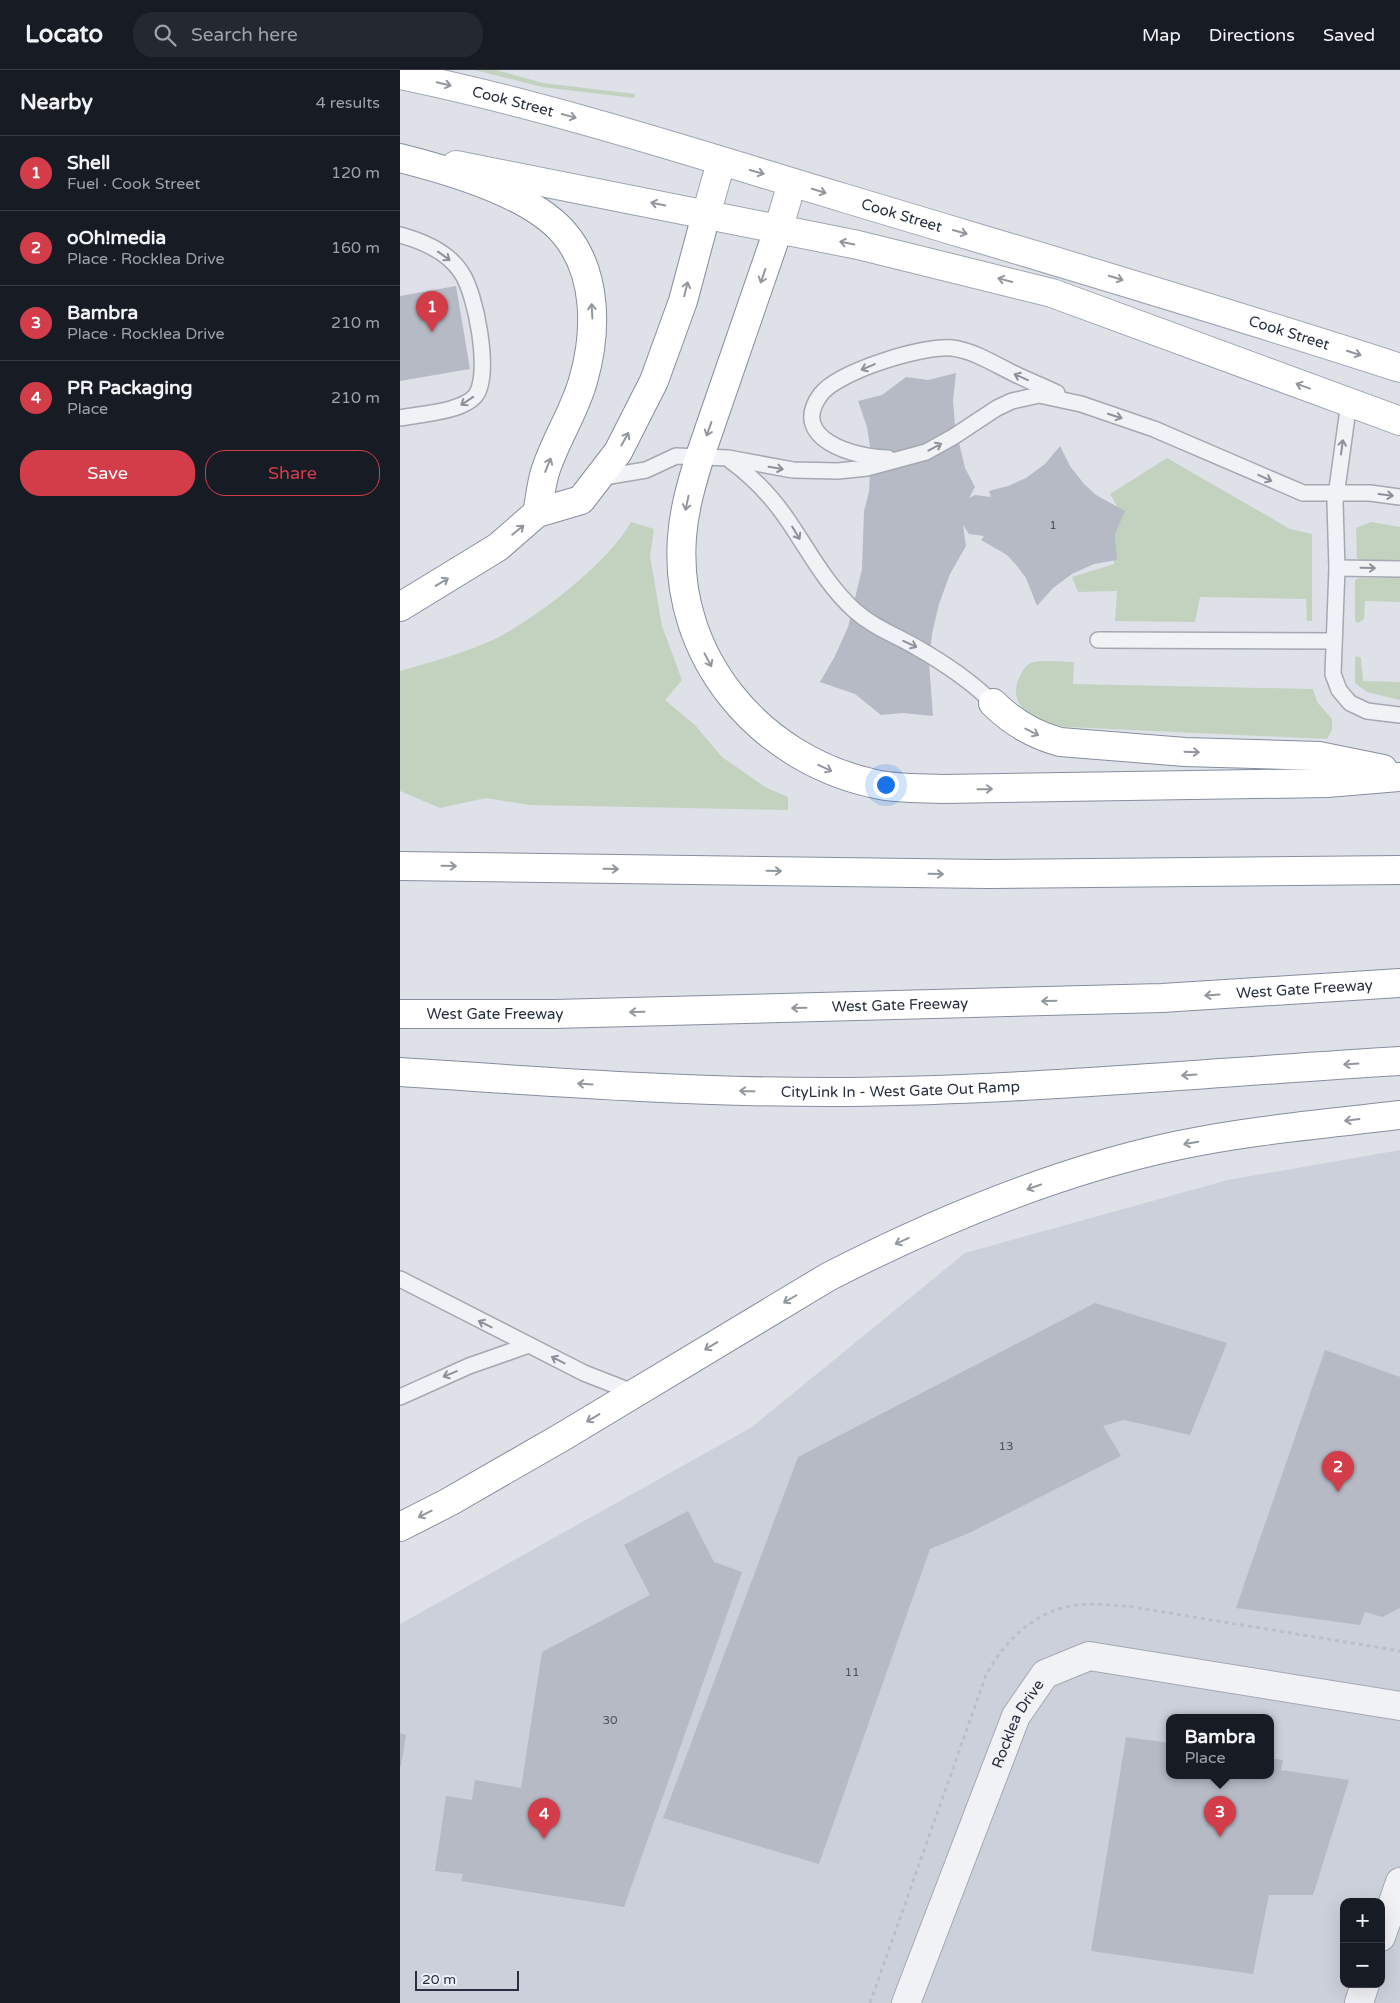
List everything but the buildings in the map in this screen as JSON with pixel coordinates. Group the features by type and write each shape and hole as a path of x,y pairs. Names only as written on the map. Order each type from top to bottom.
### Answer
{"main road":[{"name":"Cook Street","path":"400,75 508,99 629,132 721,162 1220,309 1400,368"},
{"path":"400,156 706,215 926,261 1052,293 1400,421"},
{"path":"400,156 466,177 499,190 546,217 564,232 578,254 589,280 592,331 584,378 574,411 546,472 537,513"},
{"path":"400,607 498,547 537,513 582,500 618,452 654,381 683,301 721,162"},
{"path":"792,183 778,230 700,456 686,508 682,537 681,564 685,591 699,644 712,668 750,719 771,737 820,765 840,774 873,784 943,789 1327,783 1400,777"},
{"path":"993,703 1023,727 1042,737 1060,742 1176,751 1319,756 1400,772"},
{"path":"400,866 987,874 1400,870"},
{"name":"West Gate Freeway","path":"400,1014 554,1014 1162,998 1400,984"},
{"name":"CityLink In - West Gate Out Ramp","path":"400,1072 612,1086 731,1091 848,1092 979,1088 1400,1061"},
{"path":"400,1527 449,1502 828,1277 865,1258 1006,1196 1116,1160 1175,1146 1239,1134 1400,1114"}],"street":[{"name":"Rocklea Drive","path":"906,2003 1016,1716 1045,1674 1089,1656 1400,1706"},
{"path":"1385,1925 1400,1882"},
{"path":"1359,2003 1364,1988"}],"lane":[{"path":"400,235 434,249 450,260 461,272 469,288 475,310 483,366 481,382 475,395 464,405 400,418"},
{"path":"908,458 860,456 829,443 821,436 813,420 816,403 821,394 833,384 891,358 924,350 950,348 969,352 1081,404 1169,434 1292,489 1311,494 1336,492 1400,497"},
{"path":"597,478 646,470 676,456 728,458 793,470 838,471 867,468 908,458 954,437 997,408 1012,401 1039,395 1081,404"},
{"path":"1348,402 1336,492 1337,568 1334,674 1343,696 1350,703 1368,712 1400,715"},
{"path":"728,458 748,474 776,503 826,580 856,611 886,632 946,665 980,690 993,703"},
{"path":"1337,568 1400,569"},
{"path":"1098,640 1334,641"},
{"path":"400,1280 584,1373 635,1392"},
{"path":"400,1397 469,1366 529,1345"}],"path":[{"path":"870,2003 986,1675 997,1656 1015,1634 1040,1618 1065,1607 1090,1604 1127,1606 1400,1651"}],"shaded area":[{"path":"1400,1150 1400,2003 400,2003 400,1624 752,1427 965,1253 1228,1180"}],"green space":[{"path":"475,70 496,70 543,83 635,94 634,98 542,87"},
{"path":"1167,458 1290,529 1312,534 1312,621 1307,621 1306,599 1200,597 1195,622 1115,621 1117,591 1078,592 1072,577 1114,564 1111,545 1122,515 1110,494"},
{"path":"631,522 654,529 650,556 662,626 682,680 665,700 695,725 722,757 765,787 788,797 788,810 529,805 486,798 440,808 400,791 400,671 475,648 514,629 572,587 607,554"},
{"path":"1371,522 1400,527 1400,562 1363,562 1357,558 1356,528"},
{"path":"1359,578 1400,578 1400,602 1365,601 1364,619 1358,623 1355,621 1355,580"},
{"path":"1357,656 1361,658 1363,681 1400,682 1400,700 1367,692 1355,683 1355,658"},
{"path":"1040,661 1074,662 1073,684 1313,689 1317,702 1332,719 1332,730 1327,739 1068,727 1037,719 1021,707 1017,699 1016,689 1019,678 1027,666"}],"place":[{"name":"Shell","path":"432,332"},
{"name":"oOh!media","path":"1338,1492"},
{"name":"Bambra","path":"1220,1837"},
{"name":"PR Packaging","path":"544,1839"}]}
